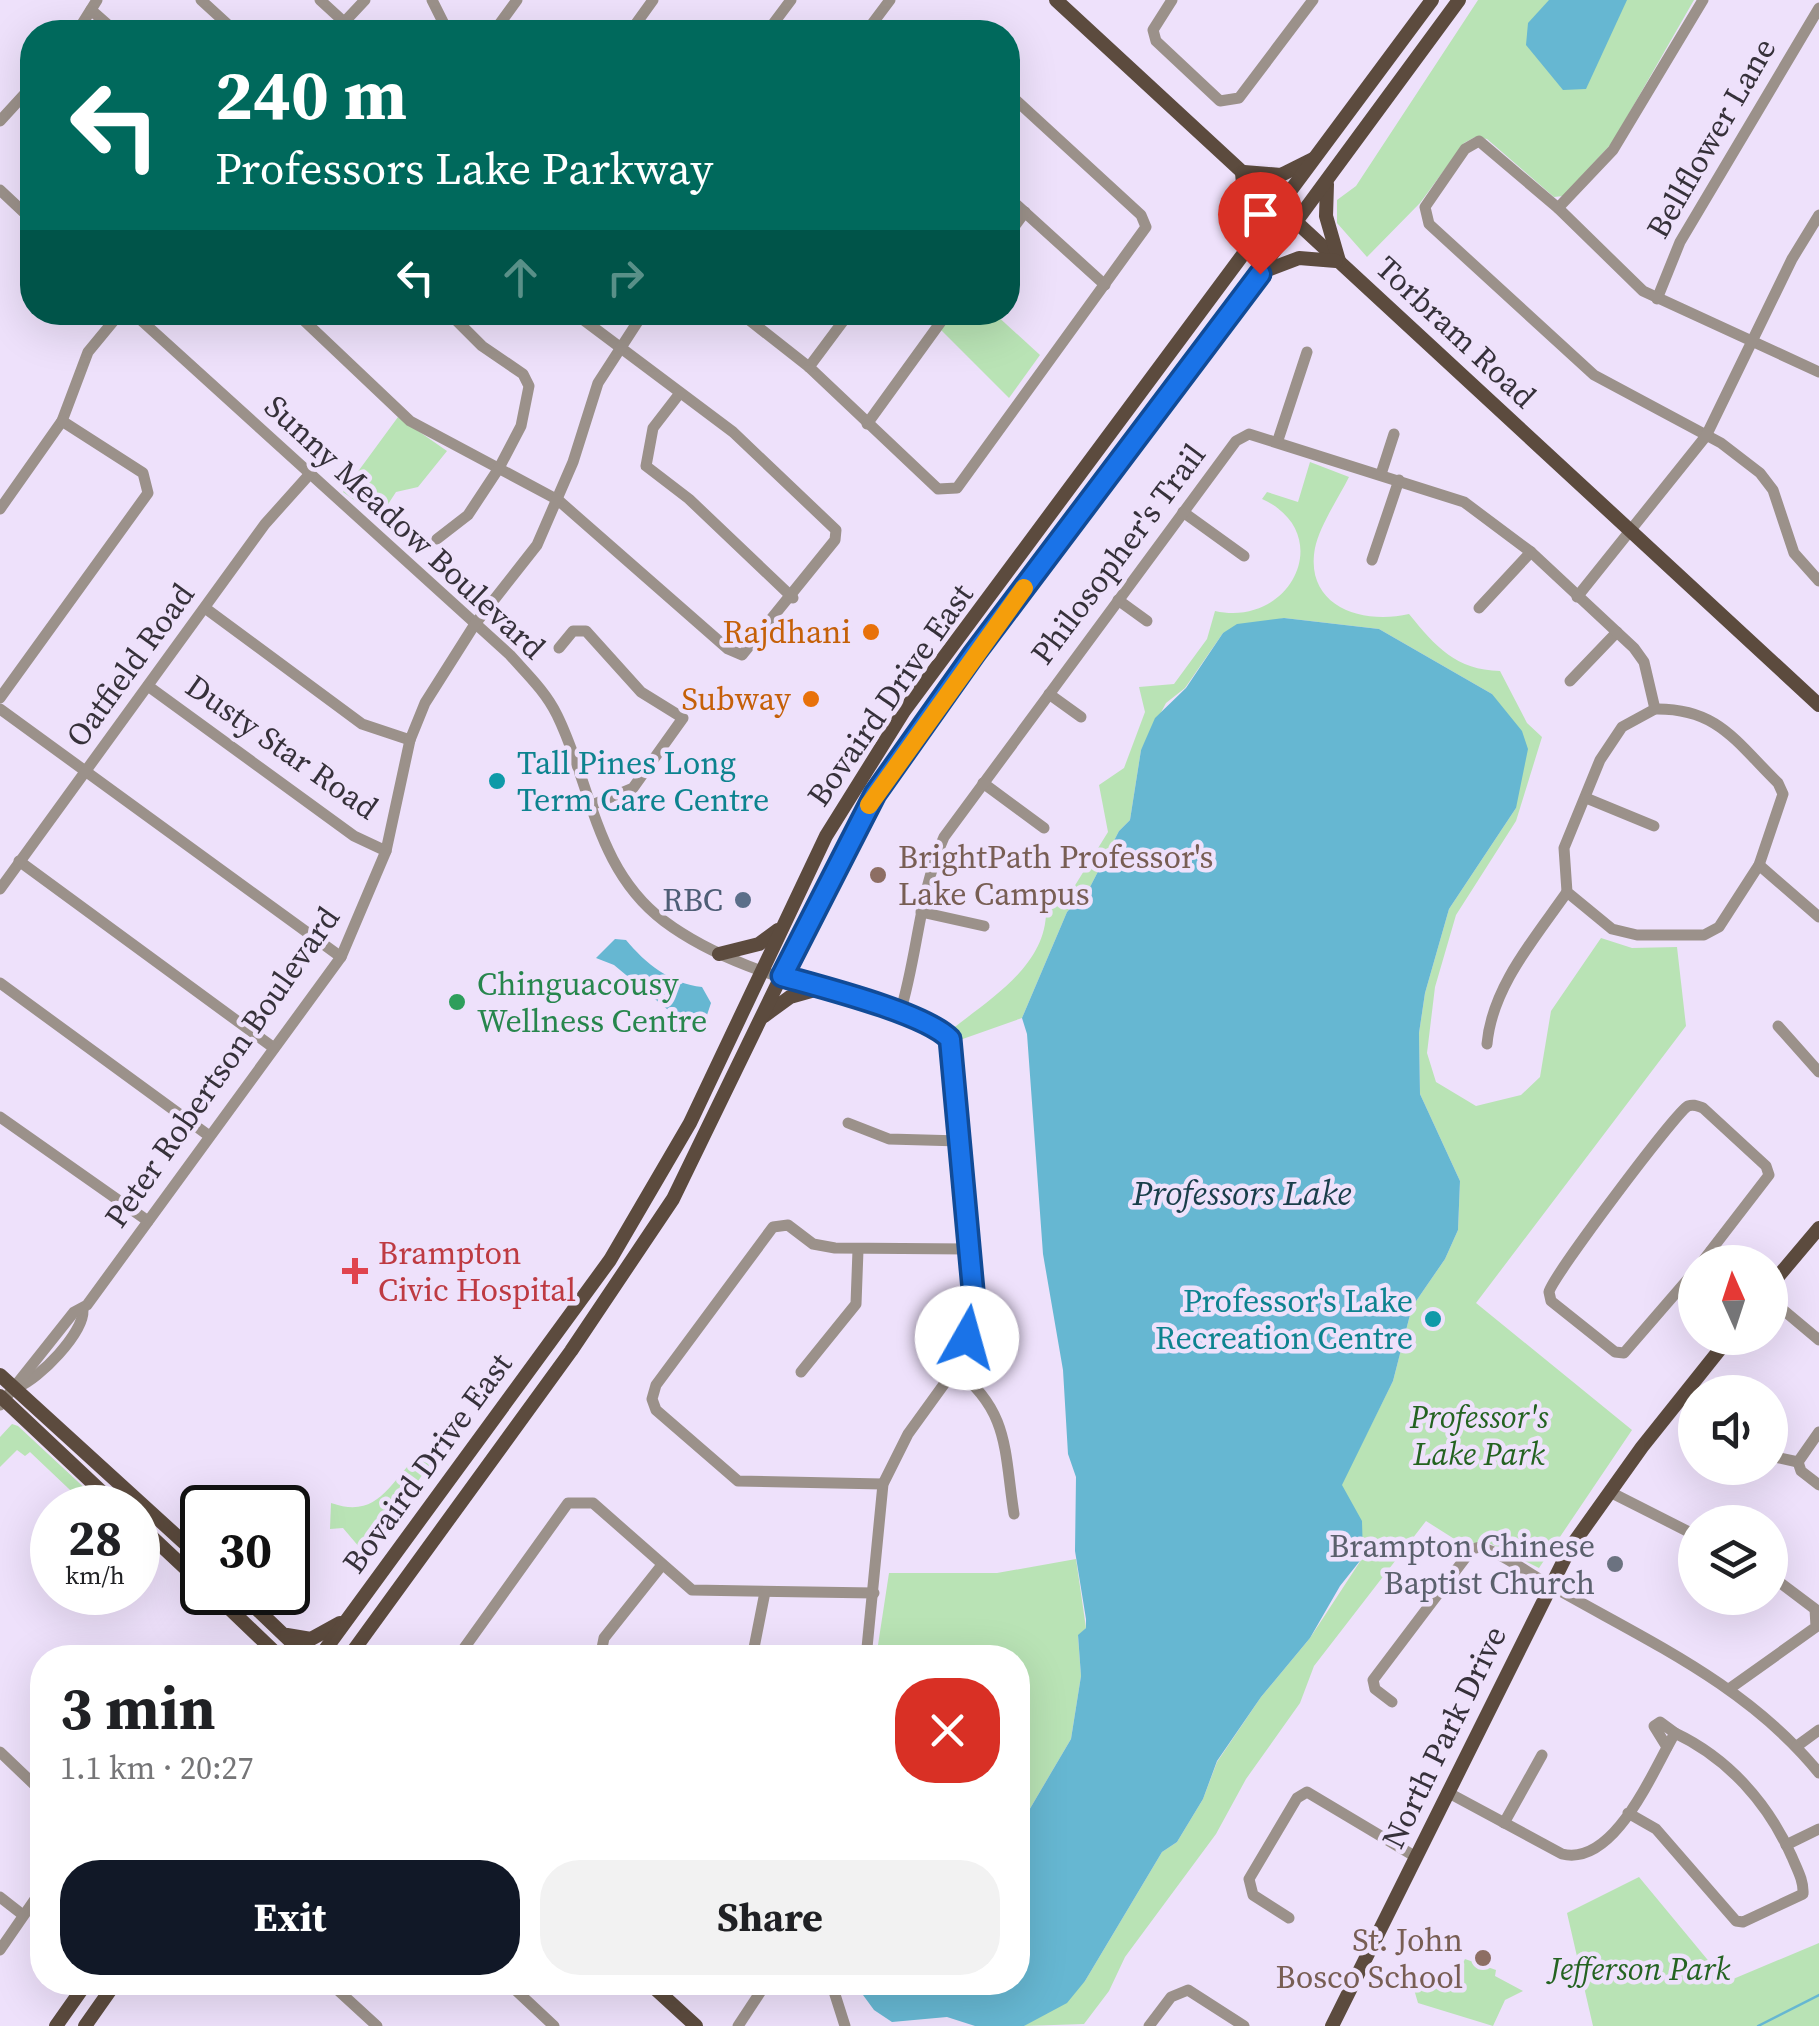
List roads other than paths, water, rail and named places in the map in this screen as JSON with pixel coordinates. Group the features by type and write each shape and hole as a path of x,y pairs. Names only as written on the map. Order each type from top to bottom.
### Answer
{"main road":[{"name":"Torbram Road","path":"1056,0 1819,705"},
{"name":"Bovaird Drive East","path":"328,1645 610,1260 682,1138 834,823 904,711 1432,0"},
{"name":"Bovaird Drive East","path":"358,1645 640,1252 712,1127 844,847 885,779 1328,184 1459,0"},
{"path":"1252,243 1252,205 1243,186 1242,172 1281,175 1322,153"},
{"path":"1260,274 1299,258 1339,262 1326,216 1328,184"},
{"path":"718,954 759,944 782,926"},
{"path":"764,1016 790,997 822,988"},
{"path":"1788,1265 1819,1228"},
{"name":"North Park Drive","path":"1332,2026 1549,1585 1610,1492 1716,1355"},
{"path":"0,1375 8,1395 96,1485"},
{"path":"8,1395 180,1540"},
{"path":"160,1545 180,1563"},
{"path":"236,1615 267,1645"},
{"path":"264,1615 295,1645"},
{"path":"282,1632 311,1638 346,1620"},
{"path":"56,2026 79,1995"},
{"path":"85,2026 107,1995"},
{"path":"662,1995 696,2026"}],"street":[{"path":"200,0 221,20"},
{"path":"346,20 365,0"},
{"path":"1172,0 1156,23 1156,41 1220,100 1230,102 1239,98 1313,0"},
{"path":"1558,208 1614,150 1703,0"},
{"name":"Bellflower Lane","path":"1657,300 1680,242 1819,8"},
{"path":"0,121 20,99"},
{"path":"762,325 938,490 957,488 1146,228 1142,214 1020,104"},
{"path":"1819,372 1657,300 1479,141 1465,149 1425,207 1430,224 1594,376 1706,436 1760,473 1773,490 1794,553 1819,581"},
{"path":"0,190 20,209"},
{"path":"1020,207 1105,284"},
{"path":"1020,219 1025,212"},
{"path":"1577,597 1706,436 1819,215"},
{"path":"0,509 62,420 88,352 111,325"},
{"name":"Sunny Meadow Boulevard","path":"146,325 308,476 510,655 556,712 578,767 587,807 632,891 666,922 718,954 900,1013 938,1028 950,1039 960,1140"},
{"path":"309,325 410,421 558,500 728,649 742,655 793,598 835,540 832,522 733,432 589,325"},
{"path":"437,539 468,515 499,468 521,426 528,378 482,346 461,325"},
{"name":"Peter Robertson Boulevard","path":"8,1395 32,1382 58,1354 84,1319 83,1310 341,957 386,852 410,740 425,703 475,624 537,544 558,500 598,383 634,325"},
{"path":"808,367 840,325"},
{"path":"867,424 939,325"},
{"path":"1278,440 1308,352"},
{"path":"680,393 654,428 646,466 689,499 793,598"},
{"path":"0,698 148,493 143,474 62,420"},
{"name":"Philosopher's Trail","path":"900,1013 914,968 931,866 944,837 1236,440 1249,434 1278,440 1464,502 1531,552 1617,632 1644,662 1654,710"},
{"path":"1381,474 1394,434"},
{"name":"Oatfield Road","path":"0,889 265,524 308,476"},
{"path":"1372,560 1398,480"},
{"path":"1184,512 1244,556"},
{"path":"1479,608 1531,552"},
{"path":"1118,600 1147,621"},
{"path":"205,608 362,724 410,740"},
{"path":"559,648 573,631 586,631 641,692 683,718 633,788 587,807"},
{"path":"1570,682 1617,632"},
{"name":"Dusty Star Road","path":"148,686 354,836 386,852"},
{"path":"1048,694 1081,718"},
{"path":"0,709 341,957"},
{"path":"1487,1044 1489,1024 1520,960 1567,892 1564,848 1610,740 1622,727 1654,710 1702,713 1778,783 1782,803 1759,865 1718,927 1704,935 1637,935 1612,929 1567,892"},
{"path":"983,782 1044,828"},
{"path":"1586,798 1654,826"},
{"path":"20,861 274,1048"},
{"path":"1759,865 1819,918"},
{"path":"921,912 984,926"},
{"path":"0,982 208,1135"},
{"path":"1778,1026 1819,1072"},
{"path":"1678,1291 1624,1354 1615,1352 1551,1301 1549,1292 1551,1283 1659,1140 1686,1107 1694,1105 1716,1119 1766,1166 1769,1175 1716,1245"},
{"path":"0,1117 148,1221"},
{"path":"848,1123 889,1139 960,1140 973,1290 967,1338 955,1369 908,1434 882,1484 868,1645"},
{"path":"882,1484 738,1482 656,1410 652,1399 656,1385 772,1227 788,1225 814,1244 858,1250 969,1249"},
{"path":"801,1372 856,1304 858,1250"},
{"path":"1788,1315 1819,1340"},
{"path":"955,1369 975,1384 997,1412 1014,1514"},
{"path":"1798,1462 1819,1432"},
{"path":"1788,1460 1798,1462"},
{"path":"1798,1462 1801,1470 1819,1485"},
{"path":"1610,1492 1678,1526"},
{"path":"466,1645 568,1503 593,1503 692,1590 874,1593"},
{"path":"1392,1702 1375,1689 1372,1680 1472,1549 1487,1549 1758,1708 1819,1773"},
{"path":"603,1645 604,1638 662,1565"},
{"path":"1729,1689 1816,1627 1816,1609 1788,1588"},
{"path":"755,1645 765,1592"},
{"path":"1628,1814 1656,1829 1736,1920 1761,1914 1804,1894 1786,1845 1761,1802 1704,1747 1660,1722 1654,1726 1667,1747"},
{"path":"1797,1746 1819,1730"},
{"path":"1447,1792 1571,1856 1612,1840 1675,1733"},
{"path":"0,1752 30,1781"},
{"path":"1504,1822 1542,1755"},
{"path":"1289,1918 1253,1895 1249,1879 1298,1798 1307,1792 1416,1857"},
{"path":"1786,1845 1819,1829"},
{"path":"0,1897 23,1915"},
{"path":"0,1950 30,1905"},
{"path":"1148,2026 1172,1997 1188,1990 1244,2026"},
{"path":"344,1995 377,2026"},
{"path":"521,1995 554,2026"},
{"path":"738,2026 758,1995"},
{"path":"835,1995 845,2026"}],"water":[{"path":"1549,0 1627,0 1586,89 1563,90 1526,45 1528,23"},
{"name":"Professors Lake","path":"1284,618 1379,629 1492,694 1522,731 1528,749 1516,808 1449,909 1425,993 1419,1033 1420,1094 1460,1181 1458,1230 1445,1259 1412,1307 1393,1381 1342,1485 1362,1521 1363,1557 1340,1586 1310,1638 1261,1697 1217,1761 1203,1799 1177,1842 1162,1852 1085,1981 1067,2003 1024,2026 975,2026 947,2017 892,2022 874,2010 863,1995 1030,1995 1030,1809 1071,1739 1081,1676 1078,1635 1086,1628 1086,1619 1075,1551 1076,1477 1068,1454 1063,1370 1043,1254 1027,1034 1022,1018 1067,912 1090,887 1119,831 1130,820 1141,750 1155,718 1186,688 1223,633 1237,624"},
{"path":"615,939 626,940 669,977 702,987 711,1003 707,1015 679,1019 614,965 596,958"}],"waterway":[{"path":"1758,2026 1819,1995"}],"place":[{"name":"Rajdhani","path":"871,632"},
{"name":"Subway","path":"811,699"},
{"name":"Tall Pines Long Term Care Centre","path":"497,781"},
{"name":"BrightPath Professor's Lake Campus","path":"878,875"},
{"name":"RBC","path":"743,900"},
{"name":"Chinguacousy Wellness Centre","path":"457,1002"},
{"name":"Brampton Civic Hospital","path":"355,1271"},
{"name":"Professor's Lake Recreation Centre","path":"1433,1319"},
{"name":"Brampton Chinese Baptist Church","path":"1615,1564"},
{"name":"St. John Bosco School","path":"1483,1958"}],"park label":[{"name":"Professor's Lake Park","path":"1479,1436"},
{"name":"Jefferson Park","path":"1640,1969"}]}
